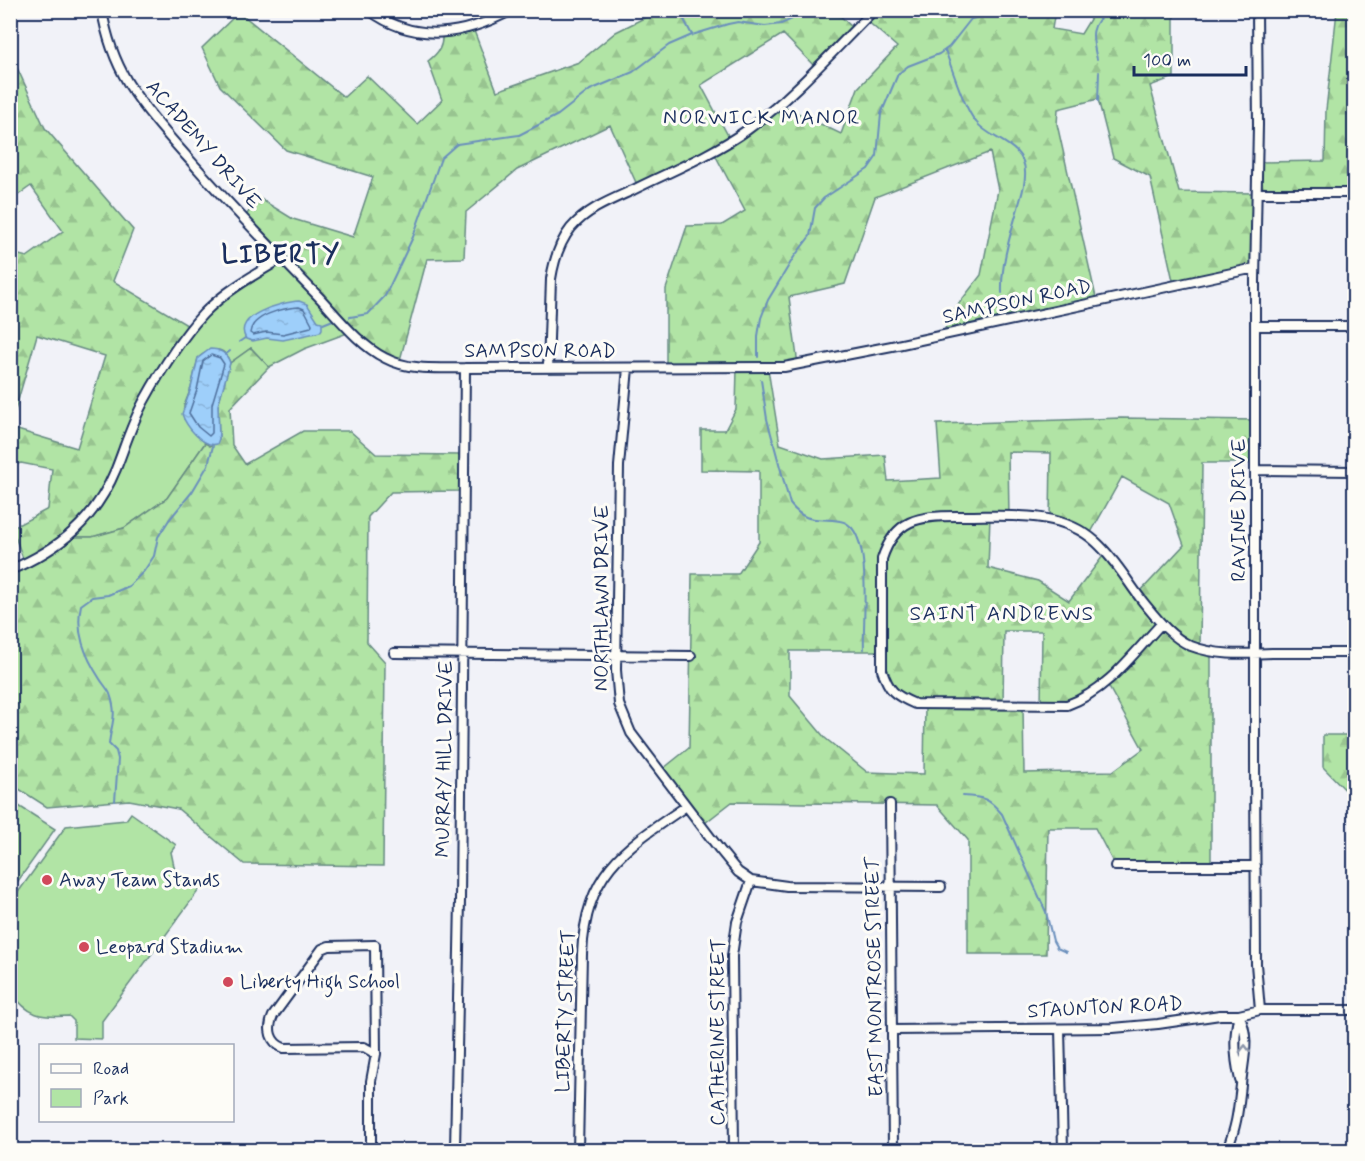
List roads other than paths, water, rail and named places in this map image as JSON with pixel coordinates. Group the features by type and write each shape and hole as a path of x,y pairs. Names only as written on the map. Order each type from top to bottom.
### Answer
{"street":[{"name":"ACADEMY DRIVE","path":"102,10 108,37 119,64 141,102 184,154 282,259"},
{"path":"369,10 389,23 418,31 442,33 469,29 513,10"},
{"path":"548,368 553,264 562,242 572,227 591,211 713,151 748,130 779,104 873,10"},
{"name":"RAVINE DRIVE","path":"1257,10 1256,964 1260,1010"},
{"path":"1257,193 1354,193"},
{"name":"SAMPSON ROAD","path":"282,259 366,344 383,357 411,366 465,368 768,368 798,365 1255,268"},
{"path":"10,570 31,562 57,547 87,518 104,494 115,472 143,403 190,329 223,297 282,259"},
{"path":"1256,326 1354,326"},
{"name":"MURRAY HILL DRIVE","path":"455,1150 465,368"},
{"name":"NORTHLAWN DRIVE","path":"628,368 619,466 616,655 618,696 626,723 647,756 738,872 751,881"},
{"path":"1256,470 1354,471"},
{"path":"1161,624 1100,688 1083,700 1067,705 915,704 898,697 887,687 882,670 882,559 887,544 897,530 914,519 936,516 1039,517 1065,522 1083,531 1098,543 1114,561 1137,595 1175,638 1200,649 1239,655 1354,653"},
{"path":"394,653 691,656"},
{"name":"EAST MONTROSE STREET","path":"890,804 893,1150"},
{"name":"LIBERTY STREET","path":"578,1150 582,954 589,904 602,876 623,853 686,807"},
{"path":"1115,866 1256,866"},
{"path":"751,881 787,886 941,887"},
{"name":"CATHERINE STREET","path":"734,1150 732,956 737,922 751,881"},
{"path":"371,1150 371,1081 376,1054 375,945 329,946 322,949 273,1016 270,1024 273,1040 284,1048 364,1047 376,1054"},
{"name":"STAUNTON ROAD","path":"892,1030 1135,1027 1221,1015 1239,1015 1260,1010 1354,1010"},
{"path":"1227,1150 1239,1113 1241,1085 1235,1062 1235,1028 1239,1015"},
{"path":"1060,1029 1063,1150"}],"water":[{"path":"299,301 307,304 318,321 322,322 320,332 283,340 267,338 253,341 246,339 243,331 246,323 252,317 271,307"},
{"path":"210,349 223,352 230,363 218,405 219,439 217,444 206,443 196,435 182,414 198,358"}],"waterway":[{"path":"679,10 692,35"},
{"path":"350,317 368,314 385,296 413,237 441,158 457,144 519,135 558,115 590,90 633,72 669,45 692,35 738,22 765,26 781,24 792,19 798,10"},
{"path":"758,357 761,318 768,300 794,257 810,236 815,208 824,198 868,169 877,156 881,114 898,74 908,66 939,54 949,47 971,19 992,14 995,10"},
{"path":"1097,59 1093,31 1098,20 1110,10"},
{"path":"945,50 963,98 976,122 1013,149 1023,163 1024,186 1007,250 1002,293"},
{"path":"1098,101 1099,72"},
{"path":"323,324 333,320"},
{"path":"239,342 245,338"},
{"path":"225,355 230,351"},
{"path":"761,380 767,419 790,504 807,518 840,521 851,527 858,539 864,576 864,649"},
{"path":"115,801 118,759 116,751 109,744 113,720 112,702 83,644 79,625 81,605 92,597 108,595 129,586 144,571 154,556 158,537 192,492 208,465 213,446"},
{"path":"963,796 985,799 1002,814 1046,912 1053,941 1057,948 1066,952"}],"place":[{"name":"Away Team Stands","path":"47,880"},
{"name":"Leopard Stadium","path":"84,947"},
{"name":"Liberty High School","path":"228,982"}],"district":[{"name":"NORWICK MANOR","path":"762,118"},
{"name":"LIBERTY","path":"281,256"},
{"name":"SAINT ANDREWS","path":"1002,614"}]}
